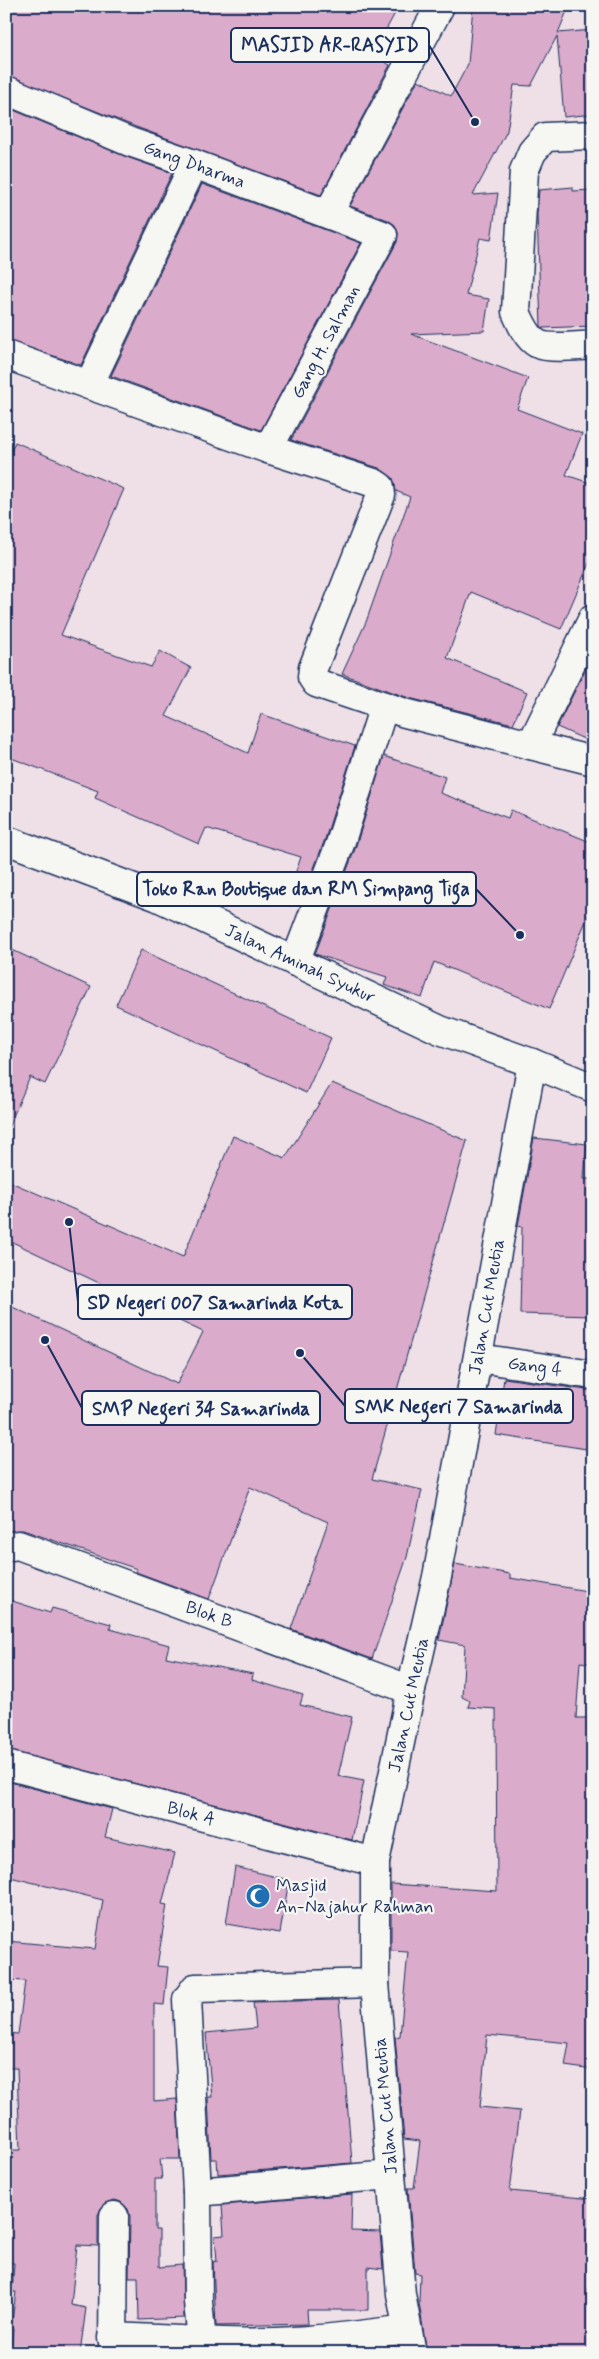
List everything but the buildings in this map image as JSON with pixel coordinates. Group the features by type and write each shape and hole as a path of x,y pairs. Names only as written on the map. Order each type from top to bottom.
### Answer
{"street":[{"path":"328,214 440,6"},
{"name":"Gang Dharma","path":"6,90 130,142 383,235"},
{"path":"593,135 545,137 532,152 524,171 516,312 524,330 538,344 566,347 593,345"},
{"path":"89,385 194,164"},
{"name":"Gang H. Salman","path":"268,448 383,235"},
{"path":"6,355 268,448 374,483 380,487 381,495 313,668 312,677 316,684 384,706 593,761"},
{"path":"531,745 593,618"},
{"path":"296,962 340,844 384,706"},
{"name":"Jalan Aminah Syukur","path":"6,840 158,897 440,1030 532,1063 593,1088"},
{"name":"Jalan Cut Meutia","path":"409,2341 401,2294 375,1983 375,1862 411,1690 438,1576 532,1063"},
{"name":"Gang 4","path":"478,1358 593,1375"},
{"name":"Blok B","path":"6,1547 18,1545 411,1690"},
{"name":"Blok A","path":"6,1765 375,1862"},
{"path":"202,2341 198,2302 197,2192 187,1999 195,1988 375,1983"},
{"path":"197,2192 391,2175"},
{"path":"114,2216 112,2345 202,2341 236,2343 361,2335 409,2341"}],"place":[{"name":"MASJID AR-RASYID","path":"475,122"},
{"name":"Toko Ran Boutique dan RM Simpang Tiga","path":"520,935"},
{"name":"SD Negeri 007 Samarinda Kota","path":"69,1222"},
{"name":"SMP Negeri 34 Samarinda","path":"45,1340"},
{"name":"SMK Negeri 7 Samarinda","path":"300,1353"},
{"name":"Masjid An-Najahur Rahman","path":"258,1896"}]}
